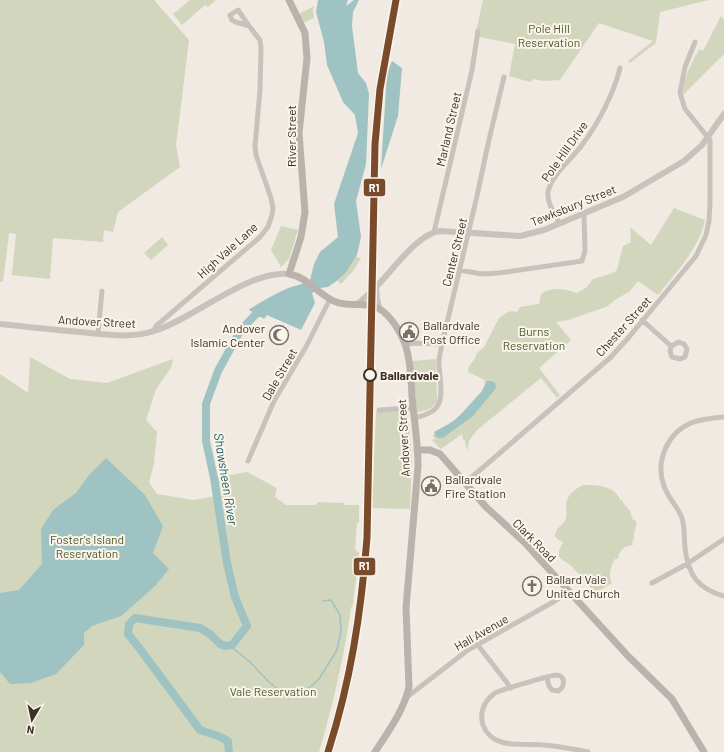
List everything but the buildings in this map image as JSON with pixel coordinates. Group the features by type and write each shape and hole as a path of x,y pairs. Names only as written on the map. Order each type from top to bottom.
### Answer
{"main road":[{"name":"River Street","path":"289,0 304,33 307,58 299,133 305,202 304,216 301,236 289,274"},
{"name":"Andover Street","path":"289,274 306,281 320,293 340,303 372,306 380,310 394,326 405,345 409,362 417,450 417,483 406,608 409,687 407,697 375,752"},
{"name":"Clark Road","path":"417,450 430,450 440,454 486,507 512,531 628,656 672,698 704,752"}],"street":[{"name":"High Vale Lane","path":"153,332 156,326 260,237 268,227 272,215 273,208 271,198 256,155 255,146 260,90 261,44 260,40 238,10 230,15 230,17 236,22 249,26"},
{"name":"Marland Street","path":"434,232 472,70 478,31"},
{"path":"695,42 685,68 680,92 685,109 708,137"},
{"name":"Pole Hill Drive","path":"559,223 548,196 551,184 588,137 612,93 620,68"},
{"name":"Center Street","path":"414,418 432,412 439,403 441,389 439,360 442,344 478,196 488,144 504,77"},
{"name":"Tewksbury Street","path":"434,232 520,236 544,230 623,197 684,161 702,145 724,114"},
{"name":"Chester Street","path":"465,484 611,357 696,256 706,235 710,204 710,140 708,137"},
{"path":"459,270 482,274 499,273 582,261 585,250 584,213"},
{"path":"356,305 376,287 420,241 434,232"},
{"name":"Andover Street","path":"0,324 135,335 153,332 178,321 246,284 267,276 289,274"},
{"path":"376,287 377,300 380,310"},
{"path":"98,333 102,291"},
{"name":"Dale Street","path":"248,461 272,405 307,345 330,299"},
{"path":"642,320 672,346"},
{"path":"405,345 412,343 442,344"},
{"path":"379,410 413,408"},
{"path":"724,417 699,420 687,425 670,439 661,464 662,480 665,488 683,520 689,570 697,582 709,590 724,596"},
{"path":"652,583 688,564 724,539"},
{"name":"Hall Avenue","path":"407,697 454,659 476,644 550,604 569,591"},
{"path":"476,644 511,688"},
{"path":"547,678 493,694 484,706 482,713 483,724 490,736 507,744 543,745 588,752"}],"green space":[{"path":"0,0 154,0 189,40 176,145 180,167 118,212 113,232 104,230 103,242 53,238 50,279 12,275 16,234 9,233 3,282 0,282"},
{"path":"190,0 216,0 208,7 205,5 182,25 173,14"},
{"name":"Pole Hill Reservation","path":"483,0 709,0 660,12 656,43 630,63 628,61 653,41 599,23 560,80 544,81 534,79 530,82 509,76 515,44 475,36"},
{"path":"314,6 314,18 303,23 299,14"},
{"path":"721,16 724,20 724,54 683,95 684,84 691,65 700,49 703,51"},
{"name":"Burns Reservation","path":"674,208 705,220 698,240 686,260 658,295 638,281 629,292 606,307 568,320 556,322 571,340 539,368 560,395 557,398 541,378 477,430 469,441 467,451 462,434 441,449 432,440 436,438 433,437 433,435 472,405 482,393 485,380 468,372 469,366 477,353 484,347 499,318 512,311 517,312 520,307 539,304 541,294 545,291 559,289 577,293 587,287 593,279 613,273 617,270 623,246 631,242 630,227 651,245"},
{"path":"281,226 298,230 289,259 281,267 271,250"},
{"path":"162,237 168,245 151,260 144,253"},
{"path":"355,256 361,258 354,270 341,284 338,281"},
{"name":"Foster's Island Reservation","path":"30,357 70,379 107,383 173,359 171,368 156,389 146,420 157,432 154,464 149,482 157,494 193,500 216,496 214,478 247,472 277,488 275,497 286,505 316,505 318,502 359,505 359,523 357,523 355,549 359,553 353,604 338,681 319,752 0,752 0,374 28,393"},
{"path":"436,359 437,401 428,409 417,412 412,361"},
{"path":"408,410 412,463 410,509 372,508 376,412"},
{"path":"583,485 594,485 614,491 630,511 633,520 636,521 634,539 632,542 633,545 625,547 619,553 618,559 615,559 612,564 610,574 612,583 597,592 590,588 590,584 584,580 569,564 559,557 559,551 563,542 555,536 558,529 566,519 567,500 573,491"}],"water":[{"path":"318,0 348,0 346,6 354,0 359,0 353,12 352,26 358,73 366,83 369,94 366,164 356,201 361,237 357,255 346,272 338,280 328,287 320,288 312,293 315,303 301,330 267,315 264,319 249,310 271,296 310,280 314,264 320,252 338,237 334,204 358,133 355,115 343,102 327,65 324,42 316,12"},
{"path":"392,61 402,68 398,116 381,169 387,73"},
{"path":"487,381 495,383 496,388 473,416 444,437 436,437 434,432 454,421 482,391"},
{"path":"106,458 145,495 163,526 153,553 169,569 155,586 121,616 92,626 84,633 84,645 56,674 31,683 10,684 0,672 0,593 19,590 42,564 41,529 53,510 76,493 89,475"}],"waterway":[{"name":"Shawsheen River","path":"229,752 228,741 200,730 128,634 129,624 135,618 200,628 210,634 220,644 225,646 232,645 247,626 235,597 227,563 214,478 206,441 206,404 218,371 240,331 256,314 265,311"},
{"path":"229,645 250,662 276,688 288,693 304,692 319,679 337,650 341,631 340,615 331,600 323,601"}],"railway":[{"path":"370,268 373,144 377,89 393,0"},
{"path":"326,752 348,667 357,615 362,560"}],"transit line":[{"name":"R1","path":"328,752 349,672 365,566 367,538 375,144 380,89 396,0"}],"place":[{"name":"Ballardvale Post Office","path":"409,332"},
{"name":"Andover Islamic Center","path":"279,335"},
{"name":"Ballardvale","path":"370,375"},
{"name":"Ballardvale Fire Station","path":"431,486"},
{"name":"Ballard Vale United Church","path":"532,586"}],"park label":[{"name":"Vale Reservation","path":"273,691"}]}
